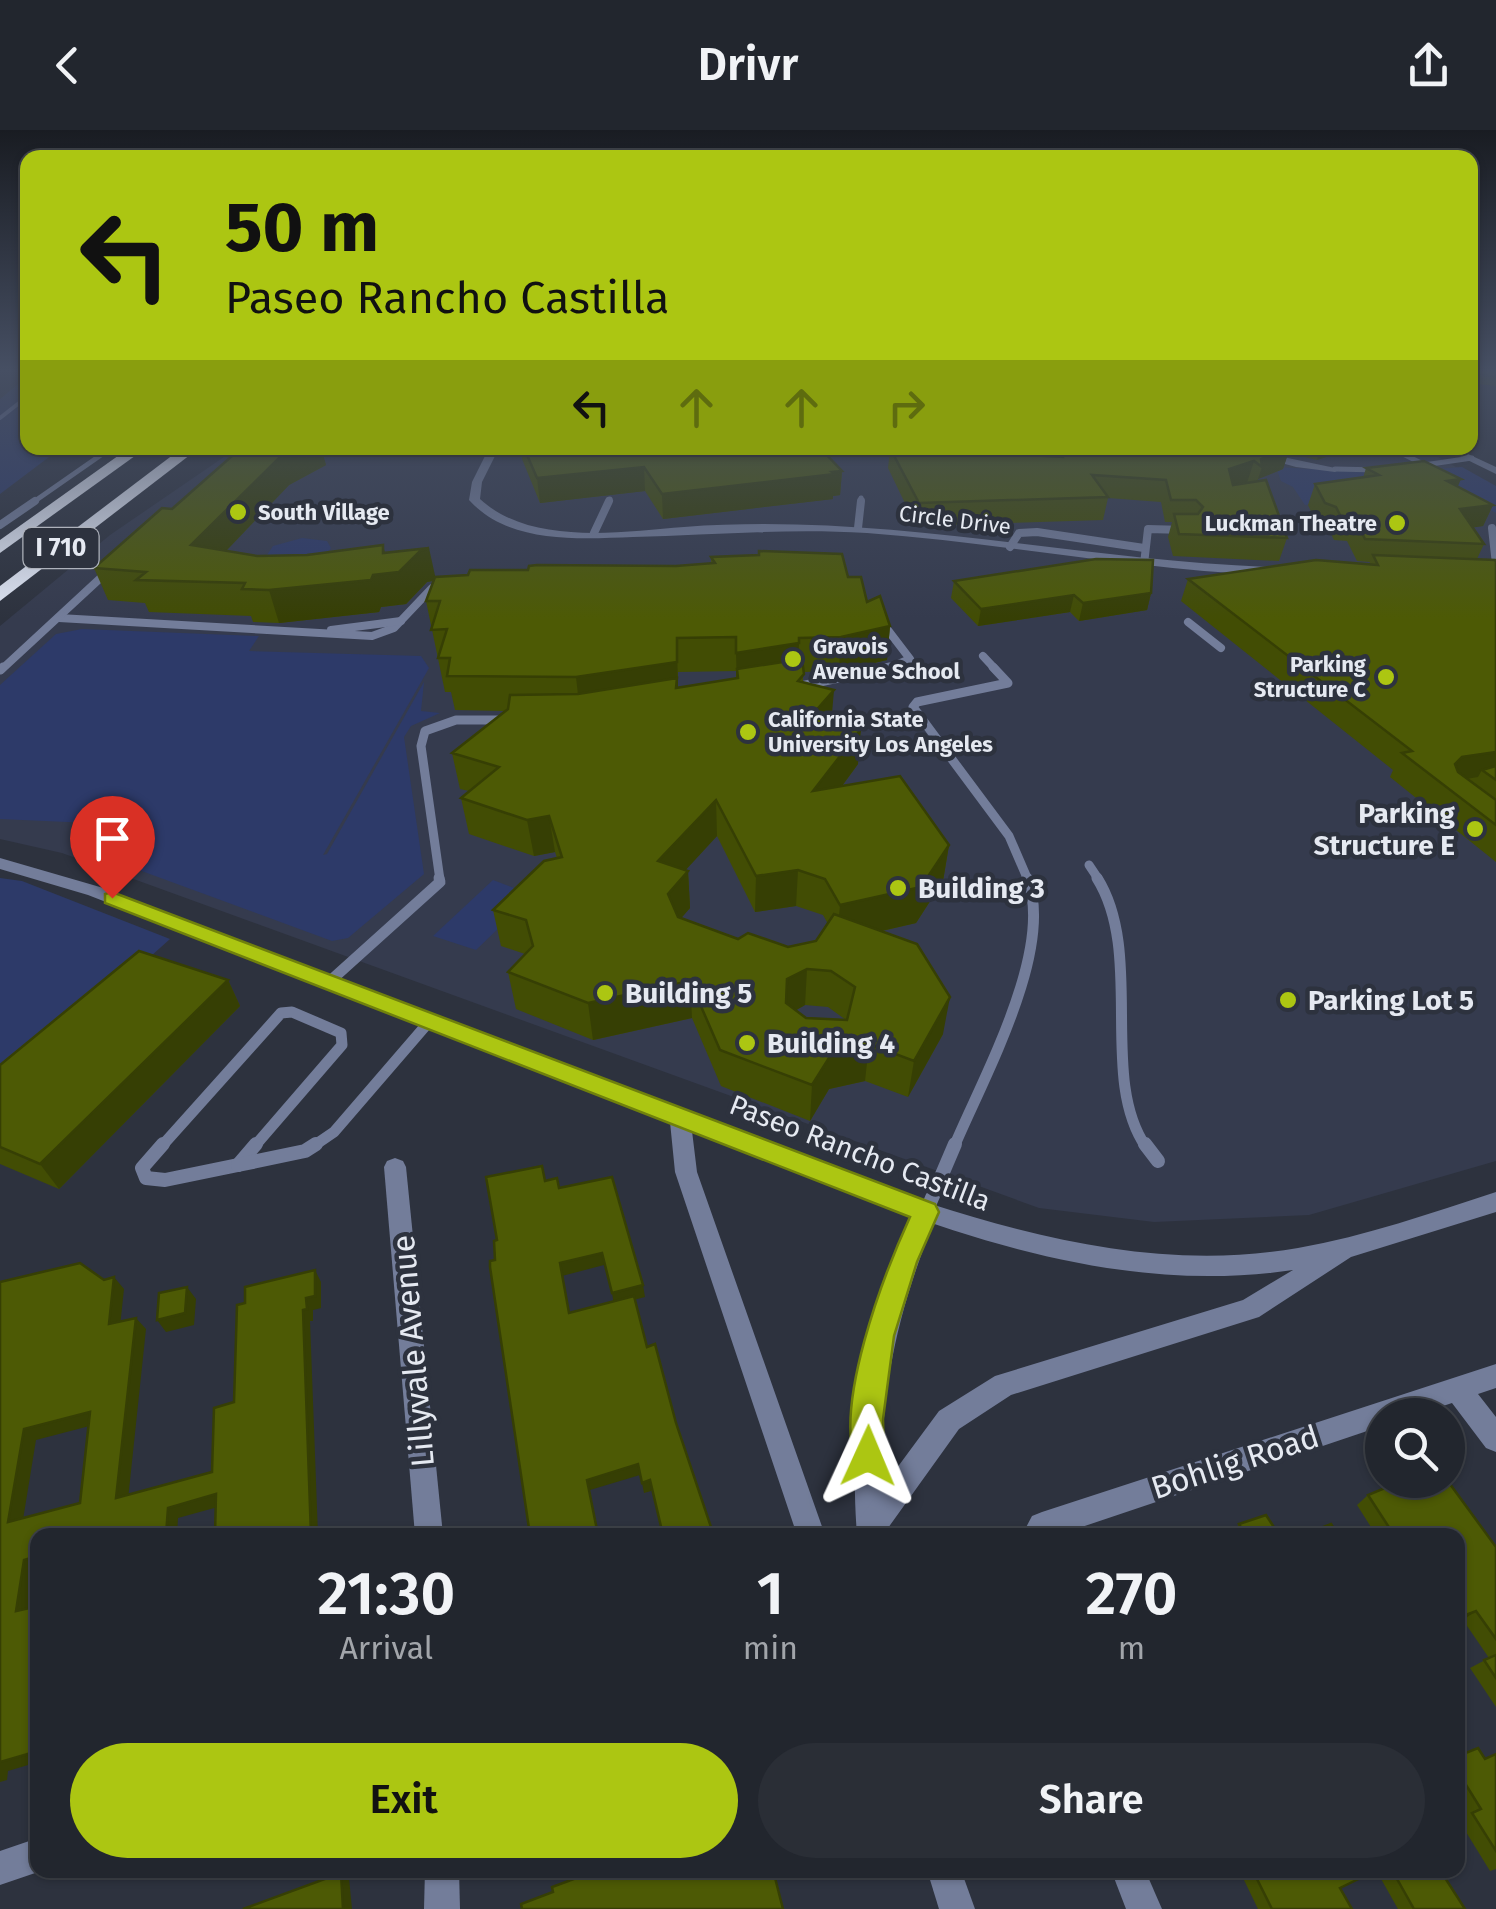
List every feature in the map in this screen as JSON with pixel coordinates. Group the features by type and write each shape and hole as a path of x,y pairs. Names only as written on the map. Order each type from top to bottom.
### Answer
{"highway":[{"name":"I 710","path":"0,548 128,455"},
{"name":"I 710","path":"0,595 182,455"},
{"path":"122,500 198,455"}],"street":[{"name":"Circle Drive","path":"491,455 473,492 474,500 486,514 532,530 594,533 763,526 858,528 1144,564 1222,571 1290,571"},
{"path":"1261,455 1335,469"},
{"path":"1465,455 1496,471"},
{"path":"1477,574 1496,575"},
{"name":"Paseo Rancho Castilla","path":"0,863 94,891 926,1212 1028,1244 1123,1262 1193,1266 1269,1263 1354,1245 1496,1202"},
{"path":"680,1118 686,1172 808,1528"},
{"name":"Lillyvale Avenue","path":"396,1167 429,1528"},
{"path":"870,1528 868,1419 879,1336 903,1262 926,1212"},
{"path":"873,1528 949,1420 1004,1384 1250,1309 1354,1245"},
{"name":"Bohlig Road","path":"1041,1528 1496,1376"},
{"path":"1458,1389 1496,1439"},
{"path":"0,1868 30,1858"},
{"path":"442,1878 442,1909"},
{"path":"947,1878 957,1909"},
{"path":"1131,1878 1144,1909"}],"lane":[{"path":"0,525 100,455"},
{"path":"1405,455 1425,465"},
{"path":"1404,468 1472,458"},
{"path":"1335,469 1390,469"},
{"path":"858,528 861,498"},
{"path":"594,533 610,500"},
{"path":"1492,528 1496,564"},
{"path":"1144,564 1148,529 1189,530"},
{"path":"1010,547 1019,533 1037,532 1144,548"},
{"path":"0,670 119,562"},
{"path":"59,618 372,636 385,633 401,621 432,588 449,588"},
{"path":"799,686 875,673 910,659 870,608"},
{"path":"317,634 377,621 401,621"},
{"path":"1188,622 1221,648"},
{"path":"926,1212 1026,977 1033,924 1031,888 1009,836 912,707 917,702 1008,683 982,656"},
{"path":"329,982 440,882 421,746 426,732 440,722 458,719 528,720"},
{"path":"1089,865 1100,876 1111,911 1128,1090 1136,1131 1158,1160"},
{"path":"238,1165 342,1044 341,1033 292,1012 281,1013 142,1168 146,1178 165,1180 238,1165 305,1151 334,1132 428,1022"}],"shaded area":[{"path":"0,453 52,455 0,494"},
{"name":"California State University Los Angeles","path":"227,455 1438,455 1496,489 1496,1161 1309,1215 1154,1222 1039,1208 62,853 0,839 0,626 110,535"},
{"path":"1276,467 1387,473 1462,467 1496,486 1496,513 1444,486 1305,505 1293,487 1281,481"},
{"path":"302,538 327,541 331,548 324,557 269,559 267,555 273,546"},
{"path":"82,629 259,636 249,651 421,656 429,668 323,855 424,682 421,711 440,713 411,726 404,737 424,874 348,938 332,941 79,848 79,839 90,823 0,819 0,685 56,634"},
{"path":"0,878 22,881 170,939 0,1091"},
{"path":"493,880 533,895 476,950 433,936"}],"building":[{"path":"233,455 283,455 191,545 257,556 307,555 383,545 383,553 429,548 420,551 399,572 373,575 371,580 269,590 242,589 245,583 136,580 146,572 94,568 162,508 172,509"},
{"path":"527,455 827,455 842,471 662,494 644,467 537,478"},
{"path":"894,455 1272,455 1261,459 1262,467 1254,461 1229,469 1233,485 1266,480 1287,538 1179,534 1174,514 1198,514 1203,507 1196,500 1171,500 1166,480 1092,475 1108,497 919,503"},
{"name":"Luckman Theatre","path":"1424,461 1461,479 1447,481 1493,505 1460,509 1484,544 1365,539 1356,520 1342,519 1336,507 1325,503 1315,484 1379,475 1366,468"},
{"path":"759,551 842,554 848,577 861,577 867,602 880,596 890,626 841,637 799,638 799,643 736,653 736,637 677,638 677,662 576,677 447,676 450,658 438,658 447,629 431,630 440,601 426,601 435,577 468,575 470,570 528,570 529,566 537,565 715,563 711,557 759,555"},
{"name":"Parking Structure C","path":"1373,555 1496,562 1496,752 1462,757 1455,764 1458,772 1496,800 1496,825 1402,753 1412,751 1188,579 1316,560 1378,565"},
{"path":"1096,559 1153,560 1151,593 1083,603 1074,595 981,609 954,581"},
{"path":"802,659 804,674 798,681 834,690 812,715 861,729 813,791 900,776 949,845 921,887 840,905 825,879 798,870 756,876 716,800 658,861 688,871 668,894 678,917 738,939 748,933 788,947 816,941 834,914 917,944 950,997 914,1061 869,1044 832,1053 812,1085 720,1050 690,981 588,1003 508,972 533,946 526,920 493,910 544,861 562,857 549,816 527,820 461,798 499,767 452,753 508,709 510,695 578,694 677,678 676,688 738,678 737,669","holes":["807,969 831,971 855,987 847,1020 806,1018 786,1003 787,979"]},
{"path":"1496,766 1496,780 1482,770"},
{"path":"139,951 228,980 40,1164 0,1147 0,1065"},
{"path":"542,1166 545,1181 557,1178 559,1188 612,1177 643,1285 612,1293 602,1253 560,1263 569,1313 634,1296 647,1347 655,1344 676,1423 711,1528 661,1528 650,1480 642,1483 638,1464 587,1480 597,1528 529,1528 490,1267 490,1261 495,1260 497,1240 486,1177"},
{"path":"80,1263 104,1280 114,1277 109,1324 136,1318 116,1498 212,1472 214,1408 234,1402 237,1305 245,1303 245,1287 315,1270 315,1296 306,1298 307,1309 303,1310 311,1528 215,1528 216,1494 168,1508 167,1528 30,1528 30,1558 24,1560 16,1611 30,1608 30,1753 0,1762 0,1282","holes":["90,1412 80,1503 8,1522 24,1429"]},
{"path":"187,1287 185,1313 157,1320 159,1293"},
{"path":"1370,1498 1460,1498 1496,1547 1496,1639 1476,1611 1465,1615 1465,1528 1389,1528"},
{"path":"1266,1515 1274,1528 1242,1528 1239,1524"},
{"path":"1496,1655 1496,1678 1484,1660"},
{"path":"1478,1748 1485,1759 1496,1754 1496,1851 1472,1813 1481,1809 1465,1783 1465,1753"},
{"path":"327,1878 341,1878 343,1909 243,1909"},
{"path":"576,1878 775,1878 783,1909 522,1909 521,1904 553,1892 552,1887"},
{"path":"1256,1878 1361,1878 1340,1888 1352,1909 1272,1909"},
{"path":"1397,1878 1445,1878 1465,1909 1414,1909"}],"place":[{"name":"South Village","path":"238,512"},
{"name":"Luckman Theatre","path":"1397,523"},
{"name":"Gravois Avenue School","path":"793,659"},
{"name":"Parking Structure C","path":"1386,677"},
{"name":"California State University Los Angeles","path":"748,732"},
{"name":"Parking Structure E","path":"1475,829"},
{"name":"Building 3","path":"898,888"},
{"name":"Building 5","path":"605,993"},
{"name":"Parking Lot 5","path":"1288,1000"},
{"name":"Building 4","path":"747,1043"}],"route":[{"path":"112,898 926,1212 903,1262 879,1336 868,1419 868,1456"}]}
